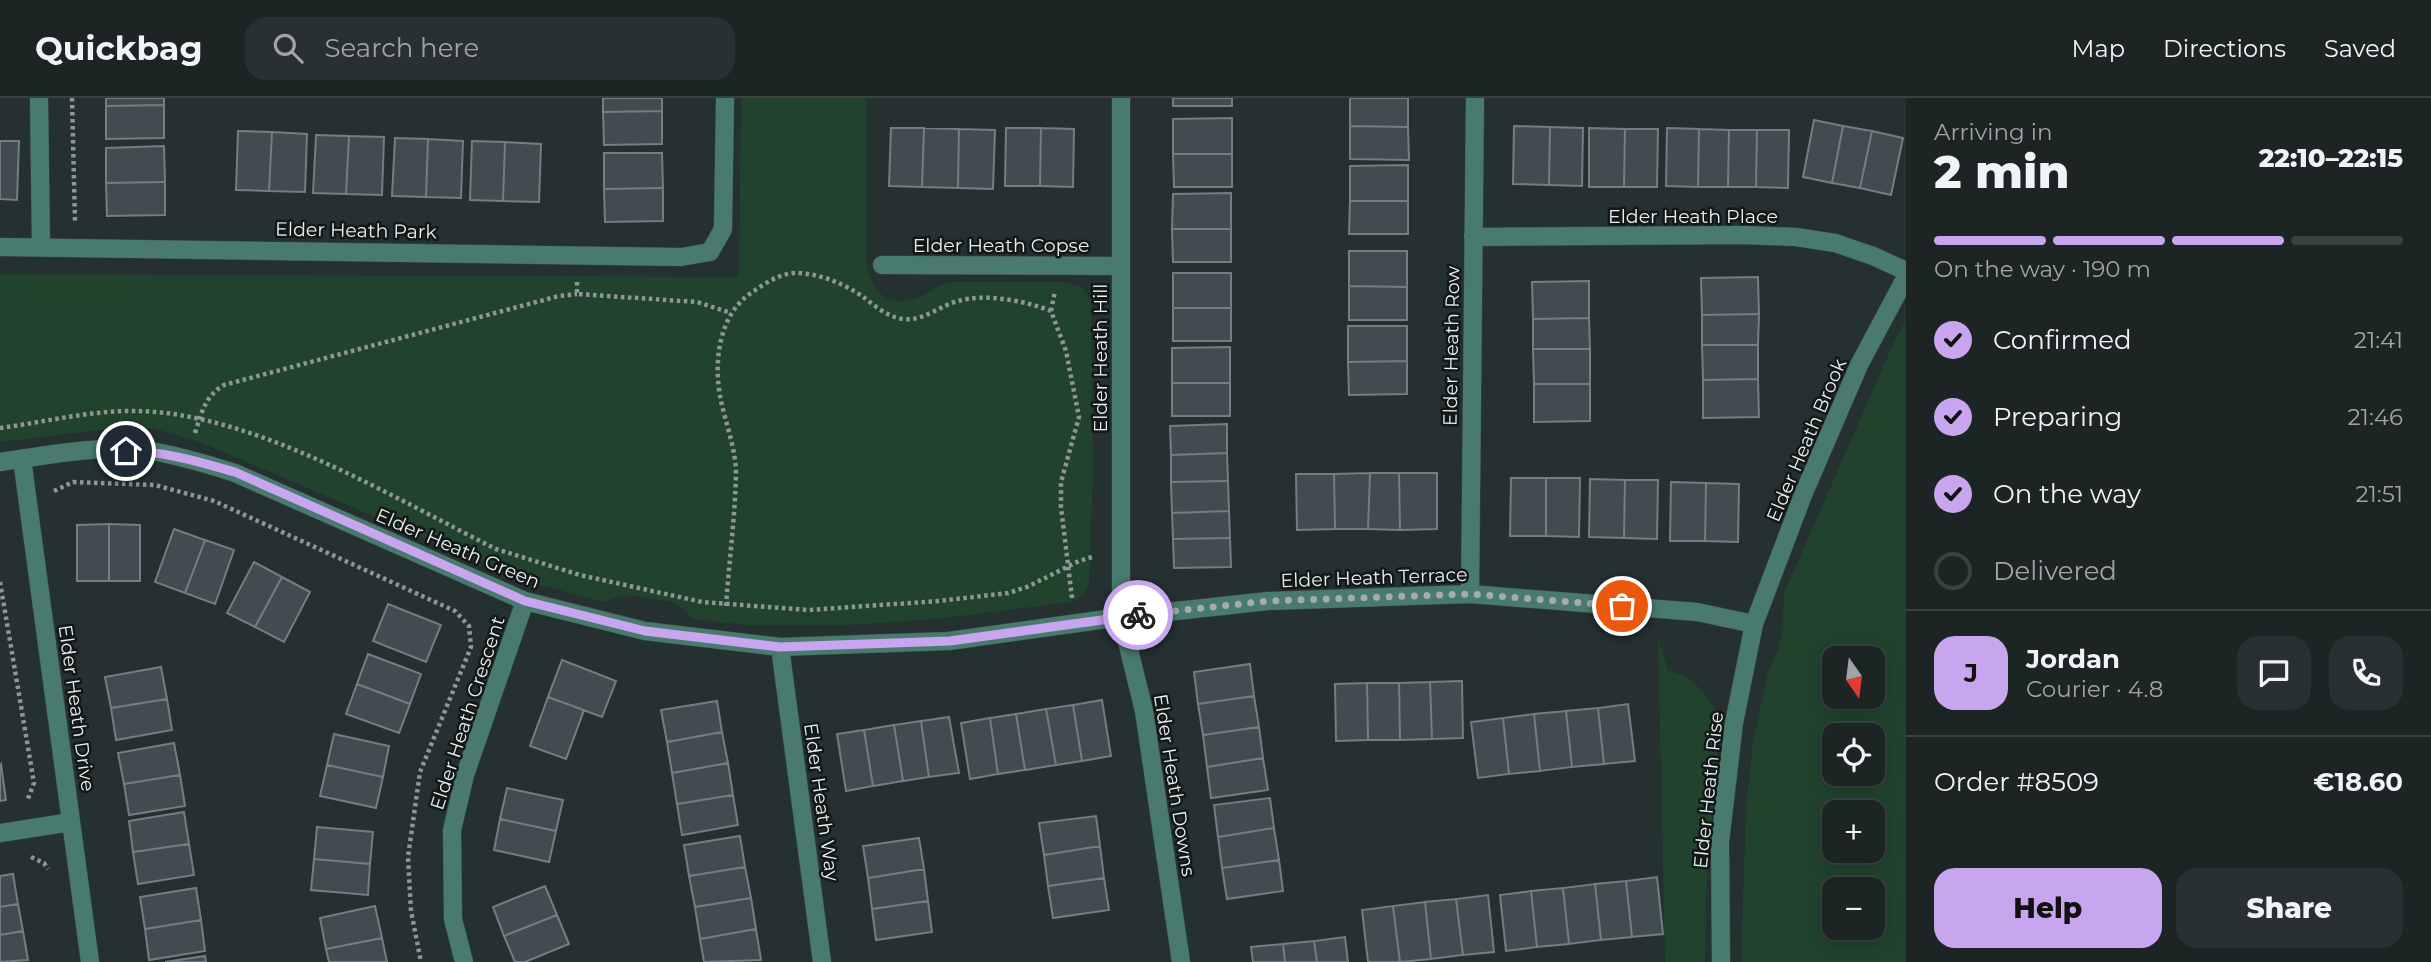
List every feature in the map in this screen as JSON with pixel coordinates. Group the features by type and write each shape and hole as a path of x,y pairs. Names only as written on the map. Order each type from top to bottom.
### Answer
{"street":[{"path":"39,98 41,246"},
{"name":"Elder Heath Park","path":"0,247 681,257 710,252 723,229 725,98"},
{"name":"Elder Heath Hill","path":"1121,98 1121,617"},
{"name":"Elder Heath Row","path":"1470,594 1475,98"},
{"name":"Elder Heath Place","path":"1473,237 1796,237 1835,243 1906,271"},
{"name":"Elder Heath Copse","path":"882,265 1121,266"},
{"name":"Elder Heath Brook","path":"1754,624 1803,495 1854,377 1906,277"},
{"name":"Elder Heath Green","path":"0,462 83,451 148,451 184,458 235,472 525,601 645,631 780,647 950,641 1121,617"},
{"name":"Elder Heath Drive","path":"22,459 90,962"},
{"name":"Elder Heath Terrace","path":"1121,617 1268,601 1470,594 1696,612 1754,624"},
{"name":"Elder Heath Crescent","path":"464,962 453,919 452,830 465,775 525,601"},
{"name":"Elder Heath Downs","path":"1121,617 1144,711 1181,962"},
{"name":"Elder Heath Rise","path":"1721,962 1720,842 1734,723 1754,624"},
{"name":"Elder Heath Way","path":"780,647 822,962"},
{"path":"0,832 71,821"}],"path":[{"path":"72,98 73,218 77,228"},
{"path":"726,615 736,471 720,397 718,363 724,327 731,313 749,293 773,279 793,273 815,274 842,284 881,311 904,320 924,316 956,301 974,298 1030,302 1051,311"},
{"path":"577,278 577,294"},
{"path":"1055,284 1051,311 1066,351 1079,418 1061,482 1060,507 1073,604"},
{"path":"195,433 212,392 224,385 559,296 577,294 698,302 731,313"},
{"path":"0,428 138,411 235,428 316,459 517,557 648,591 726,605 808,610 939,601 1008,593 1100,555"},
{"path":"52,500 53,491 73,482 155,485 214,501 455,611 469,626 471,647 420,772 408,857 411,911 421,962"},
{"path":"0,582 34,783 26,803"},
{"path":"27,855 44,863 49,871"}],"green space":[{"path":"741,98 866,98 866,261 871,280 880,294 895,301 904,301 915,299 950,282 1065,282 1081,286 1091,300 1093,475 1089,584 1083,595 1071,602 936,619 847,625 747,625 693,619 674,602 625,595 602,602 523,580 200,442 156,429 126,427 0,442 0,274 739,277"},
{"path":"1906,320 1906,962 1741,962 1746,808 1753,742 1768,672 1779,646 1784,593"},
{"path":"1658,636 1668,671 1692,681 1720,715 1706,896 1705,962 1665,962"}],"building":[{"path":"106,98 164,98 164,105 106,106"},
{"path":"603,98 662,98 662,111 603,112"},
{"path":"1173,98 1232,98 1232,106 1173,106"},
{"path":"1350,98 1408,98 1408,127 1350,126"},
{"path":"164,105 164,138 106,139 106,106"},
{"path":"662,111 662,144 604,145 603,112"},
{"path":"1232,118 1232,154 1173,154 1173,119"},
{"path":"1814,120 1843,126 1832,183 1803,177"},
{"path":"1350,126 1408,127 1409,160 1350,159"},
{"path":"1514,126 1550,127 1549,185 1513,184"},
{"path":"1843,126 1872,131 1860,188 1832,183"},
{"path":"1550,127 1583,128 1582,186 1549,185"},
{"path":"891,128 924,128 922,187 889,186"},
{"path":"924,128 959,129 958,188 922,187"},
{"path":"1006,128 1041,128 1040,186 1005,186"},
{"path":"1041,128 1074,129 1073,187 1040,186"},
{"path":"1589,128 1625,129 1624,187 1589,187"},
{"path":"1667,128 1699,129 1698,187 1666,186"},
{"path":"959,129 995,130 993,189 958,188"},
{"path":"1625,129 1658,129 1657,187 1624,187"},
{"path":"1699,129 1729,130 1728,187 1698,187"},
{"path":"1729,130 1757,130 1756,187 1728,187"},
{"path":"1757,130 1789,130 1788,188 1756,187"},
{"path":"238,131 272,132 269,191 236,190"},
{"path":"1872,131 1903,138 1891,195 1860,188"},
{"path":"272,132 307,134 305,192 269,191"},
{"path":"316,135 349,136 346,194 313,193"},
{"path":"349,136 384,137 382,195 346,194"},
{"path":"395,138 428,139 426,197 392,196"},
{"path":"428,139 463,141 461,198 426,197"},
{"path":"0,141 19,141 17,200 0,199"},
{"path":"472,141 505,142 503,201 470,200"},
{"path":"505,142 541,144 539,202 503,201"},
{"path":"164,146 165,182 106,183 106,148"},
{"path":"604,153 662,153 663,188 604,189"},
{"path":"1173,154 1232,154 1232,187 1174,187"},
{"path":"1408,165 1408,201 1350,201 1350,166"},
{"path":"165,182 165,215 107,216 106,183"},
{"path":"663,188 663,221 605,222 604,189"},
{"path":"1231,193 1231,229 1172,229 1173,194"},
{"path":"1350,201 1408,201 1408,234 1349,234"},
{"path":"1172,229 1231,229 1231,262 1173,262"},
{"path":"1349,251 1407,251 1407,287 1349,286"},
{"path":"1173,273 1231,273 1231,308 1173,308"},
{"path":"1758,277 1759,314 1702,315 1701,278"},
{"path":"1589,281 1589,318 1533,319 1532,282"},
{"path":"1349,286 1407,287 1407,320 1349,320"},
{"path":"1173,308 1231,308 1231,341 1173,341"},
{"path":"1759,314 1758,345 1702,345 1702,315"},
{"path":"1589,318 1590,349 1533,349 1533,319"},
{"path":"1348,326 1407,326 1407,361 1348,362"},
{"path":"1702,345 1758,345 1758,379 1703,380"},
{"path":"1230,347 1230,383 1172,383 1172,348"},
{"path":"1533,349 1590,349 1590,384 1534,384"},
{"path":"1407,361 1407,394 1349,395 1348,362"},
{"path":"1758,379 1759,417 1703,418 1703,380"},
{"path":"1172,383 1230,383 1230,416 1172,416"},
{"path":"1534,384 1590,384 1590,421 1534,422"},
{"path":"1227,424 1227,453 1171,455 1170,426"},
{"path":"1227,453 1228,481 1171,482 1171,455"},
{"path":"1370,473 1399,473 1400,530 1368,529"},
{"path":"1370,473 1368,529 1335,529 1334,474"},
{"path":"1399,473 1437,473 1437,529 1400,530"},
{"path":"1296,474 1334,474 1335,529 1297,530"},
{"path":"1511,478 1546,478 1546,536 1510,536"},
{"path":"1546,478 1580,478 1579,537 1546,536"},
{"path":"1590,479 1625,480 1624,538 1589,537"},
{"path":"1625,480 1658,480 1657,539 1624,538"},
{"path":"1228,481 1229,511 1172,513 1171,482"},
{"path":"1671,482 1706,483 1705,541 1670,541"},
{"path":"1706,483 1739,484 1738,542 1705,541"},
{"path":"1229,511 1230,538 1173,539 1172,513"},
{"path":"109,524 140,525 140,581 109,581"},
{"path":"109,524 109,581 77,581 77,525"},
{"path":"174,529 205,540 185,593 155,582"},
{"path":"1230,538 1231,567 1174,568 1173,539"},
{"path":"205,540 234,550 215,604 185,593"},
{"path":"254,562 282,577 255,627 227,613"},
{"path":"282,577 310,592 284,642 255,627"},
{"path":"388,604 441,625 426,662 373,641"},
{"path":"368,654 421,674 410,704 357,684"},
{"path":"562,660 616,681 602,717 548,697"},
{"path":"1250,664 1254,696 1198,704 1194,672"},
{"path":"161,667 167,699 111,708 105,677"},
{"path":"1462,681 1463,738 1432,739 1430,682"},
{"path":"1430,682 1432,739 1400,740 1399,683"},
{"path":"1367,683 1399,683 1400,740 1368,740"},
{"path":"1367,683 1368,740 1336,741 1335,684"},
{"path":"357,684 410,704 399,733 346,714"},
{"path":"1254,696 1259,727 1203,735 1198,704"},
{"path":"548,697 584,710 566,759 530,746"},
{"path":"167,699 172,730 116,740 111,708"},
{"path":"1102,700 1111,756 1082,761 1073,705"},
{"path":"717,701 722,732 667,742 661,710"},
{"path":"1628,704 1635,761 1604,764 1598,708"},
{"path":"1073,705 1082,761 1056,765 1046,709"},
{"path":"1598,708 1604,764 1572,767 1566,711"},
{"path":"1046,709 1056,765 1025,770 1016,714"},
{"path":"1566,711 1572,767 1540,771 1534,714"},
{"path":"1016,714 1025,770 998,774 990,718"},
{"path":"1534,714 1540,771 1509,774 1503,718"},
{"path":"949,717 959,773 929,777 921,721"},
{"path":"990,718 998,774 970,779 961,723"},
{"path":"1503,718 1509,774 1478,778 1471,722"},
{"path":"921,721 929,777 903,781 894,725"},
{"path":"894,725 903,781 873,786 864,730"},
{"path":"1259,727 1263,758 1207,767 1203,735"},
{"path":"864,730 873,786 846,791 837,734"},
{"path":"722,732 728,763 672,773 667,742"},
{"path":"334,734 389,746 383,777 327,765"},
{"path":"174,743 180,775 124,784 118,753"},
{"path":"1263,758 1268,790 1211,798 1207,767"},
{"path":"728,763 733,795 677,804 672,773"},
{"path":"0,765 6,800 0,801"},
{"path":"327,765 383,777 376,808 320,796"},
{"path":"180,775 185,806 129,815 124,784"},
{"path":"507,788 563,800 556,831 500,819"},
{"path":"733,795 738,825 682,835 677,804"},
{"path":"1270,798 1274,828 1218,837 1214,805"},
{"path":"184,812 189,844 133,852 129,821"},
{"path":"1096,816 1100,846 1044,855 1039,823"},
{"path":"500,819 556,831 549,862 494,850"},
{"path":"317,827 373,832 370,864 314,859"},
{"path":"1274,828 1279,860 1222,868 1218,837"},
{"path":"740,836 745,867 689,876 684,845"},
{"path":"919,838 924,869 868,878 863,846"},
{"path":"189,844 194,875 138,884 133,852"},
{"path":"1100,846 1104,878 1048,886 1044,855"},
{"path":"314,859 370,864 368,895 311,890"},
{"path":"1279,860 1283,891 1227,899 1222,868"},
{"path":"745,867 751,898 695,907 689,876"},
{"path":"924,869 928,901 872,909 868,878"},
{"path":"13,874 18,904 0,907 0,876"},
{"path":"1657,877 1663,934 1632,937 1626,881"},
{"path":"1104,878 1109,910 1053,918 1048,886"},
{"path":"1626,881 1632,937 1601,940 1595,884"},
{"path":"1595,884 1601,940 1569,944 1563,888"},
{"path":"545,886 557,915 504,936 493,907"},
{"path":"196,888 201,920 145,929 140,897"},
{"path":"1563,888 1569,944 1537,947 1531,891"},
{"path":"1531,891 1537,947 1506,951 1500,895"},
{"path":"1488,895 1494,952 1463,955 1456,899"},
{"path":"751,898 756,929 700,939 695,907"},
{"path":"1456,899 1463,955 1431,959 1425,902"},
{"path":"928,901 932,932 876,940 872,909"},
{"path":"1425,902 1431,959 1400,962 1393,906"},
{"path":"18,904 23,931 0,935 0,907"},
{"path":"375,906 382,938 326,949 320,918"},
{"path":"1393,906 1400,962 1368,962 1362,910"},
{"path":"557,915 569,944 525,962 515,962 504,936"},
{"path":"201,920 205,951 149,960 145,929"},
{"path":"756,929 761,960 704,962 700,939"},
{"path":"23,931 28,960 0,962 0,935"},
{"path":"1345,937 1348,962 1317,962 1314,941"},
{"path":"382,938 387,962 329,962 326,949"},
{"path":"1314,941 1317,962 1285,962 1283,944"},
{"path":"1283,944 1285,962 1253,962 1251,947"},
{"path":"205,956 206,962 165,962"}],"way so far":[{"path":"1138,615 1268,601 1470,594 1622,606"}],"route":[{"path":"126,451 148,451 235,472 525,601 645,631 780,647 950,641 1138,615"}]}
